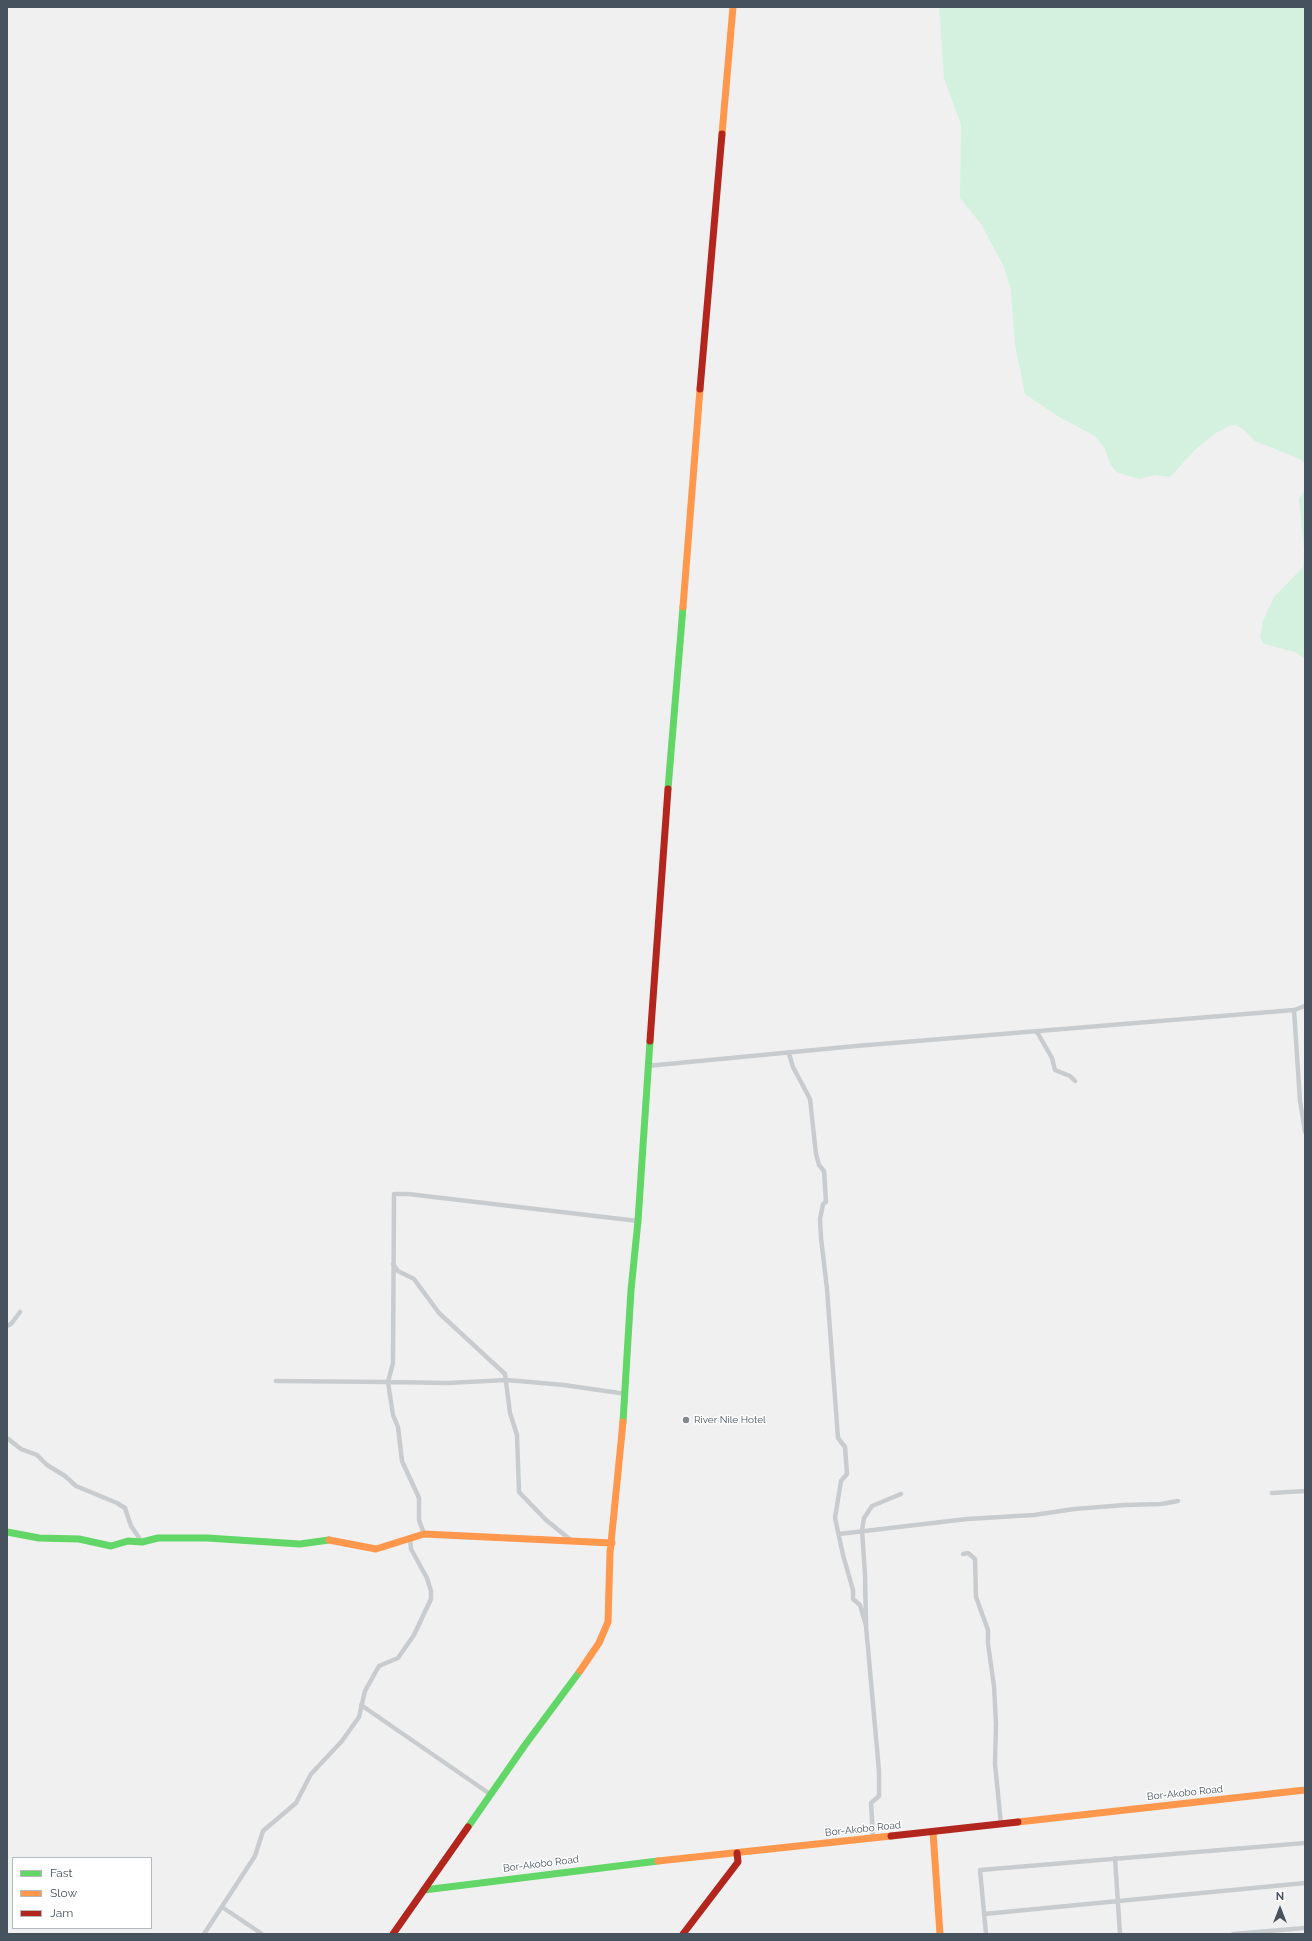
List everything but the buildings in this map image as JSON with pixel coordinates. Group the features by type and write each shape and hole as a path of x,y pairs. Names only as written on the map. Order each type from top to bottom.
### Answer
{"street":[{"path":"393,1934 490,1794 599,1643 608,1622 612,1543 626,1394 630,1311 638,1221 648,1066 702,360 732,7"},
{"path":"648,1066 789,1054 856,1046 1294,1010 1305,1006"},
{"path":"1294,1010 1300,1101 1305,1132"},
{"path":"1037,1032 1052,1058 1055,1070 1070,1076 1075,1081"},
{"path":"789,1054 793,1067 810,1099 816,1154 819,1165 824,1171 826,1202 823,1204 820,1218 821,1238 827,1289 838,1438 845,1448 847,1474 840,1481 834,1518 853,1590 853,1599 860,1605 866,1626"},
{"path":"424,1534 418,1520 419,1498 402,1461 398,1427 393,1415 388,1382 393,1363 394,1194 408,1194 638,1221"},
{"path":"393,1264 398,1270 414,1280 438,1313 505,1374 507,1380 510,1413 517,1435 519,1492 546,1520 573,1542"},
{"path":"7,1326 11,1324 20,1312"},
{"path":"276,1381 448,1383 507,1380 564,1385 626,1394"},
{"path":"7,1438 21,1449 37,1455 47,1465 65,1476 76,1486 117,1503 125,1508 131,1526 142,1542"},
{"path":"1272,1493 1305,1491"},
{"path":"873,1838 871,1803 879,1796 879,1771 866,1626 862,1530 864,1518 872,1506 880,1501 901,1494"},
{"path":"839,1534 862,1530 966,1519 1034,1515 1081,1509 1124,1505 1161,1504 1178,1501"},
{"path":"7,1532 39,1538 79,1539 111,1546 128,1541 142,1542 158,1538 206,1538 300,1544 332,1540 376,1548 424,1534 612,1543"},
{"path":"204,1934 255,1856 263,1831 296,1803 311,1774 342,1741 359,1717 360,1705 365,1692 379,1666 398,1658 414,1635 431,1599 431,1592 427,1578 411,1548 410,1538"},
{"path":"963,1554 968,1553 975,1559 976,1597 988,1630 988,1644 994,1686 996,1724 995,1764 1001,1824"},
{"path":"360,1705 490,1794"},
{"name":"Bor-Akobo Road","path":"424,1890 638,1862 933,1832 1305,1790"},
{"path":"933,1832 940,1934"},
{"path":"986,1934 980,1870 1305,1843"},
{"path":"683,1934 738,1862 737,1853"},
{"path":"1115,1858 1120,1934"},
{"path":"984,1914 1305,1883"},
{"path":"222,1908 262,1934"},
{"path":"1233,1934 1305,1928"}],"green space":[{"path":"939,7 1305,7 1305,464 1300,459 1255,441 1243,429 1236,425 1229,426 1214,434 1195,450 1170,477 1155,475 1139,479 1116,472 1110,464 1105,449 1095,436 1059,417 1025,394 1015,345 1011,290 1004,267 981,224 960,198 961,125 944,78"},
{"path":"1305,489 1305,659 1295,652 1264,644 1260,637 1263,621 1274,597 1303,567 1304,551 1299,499"}],"traffic: fast":[{"path":"668,789 683,607"},
{"path":"623,1422 631,1290 638,1221 650,1041"},
{"path":"7,1532 39,1538 79,1539 111,1546 128,1541 142,1542 158,1538 207,1538 300,1544 329,1540"},
{"path":"468,1827 525,1745 580,1671"},
{"path":"424,1890 658,1861"}],"traffic: slow":[{"path":"722,134 733,7"},
{"path":"683,607 700,389"},
{"path":"580,1671 599,1643 608,1622 610,1553 623,1422"},
{"path":"329,1540 376,1549 424,1534 612,1543"},
{"path":"1018,1822 1305,1790"},
{"path":"933,1832 940,1934"},
{"path":"658,1861 891,1836"}],"traffic: jam":[{"path":"700,389 722,134"},
{"path":"650,1041 668,789"},
{"path":"891,1836 1018,1822"},
{"path":"393,1934 468,1827"},
{"path":"683,1934 738,1862 737,1853"}],"place":[{"name":"River Nile Hotel","path":"686,1420"}]}
